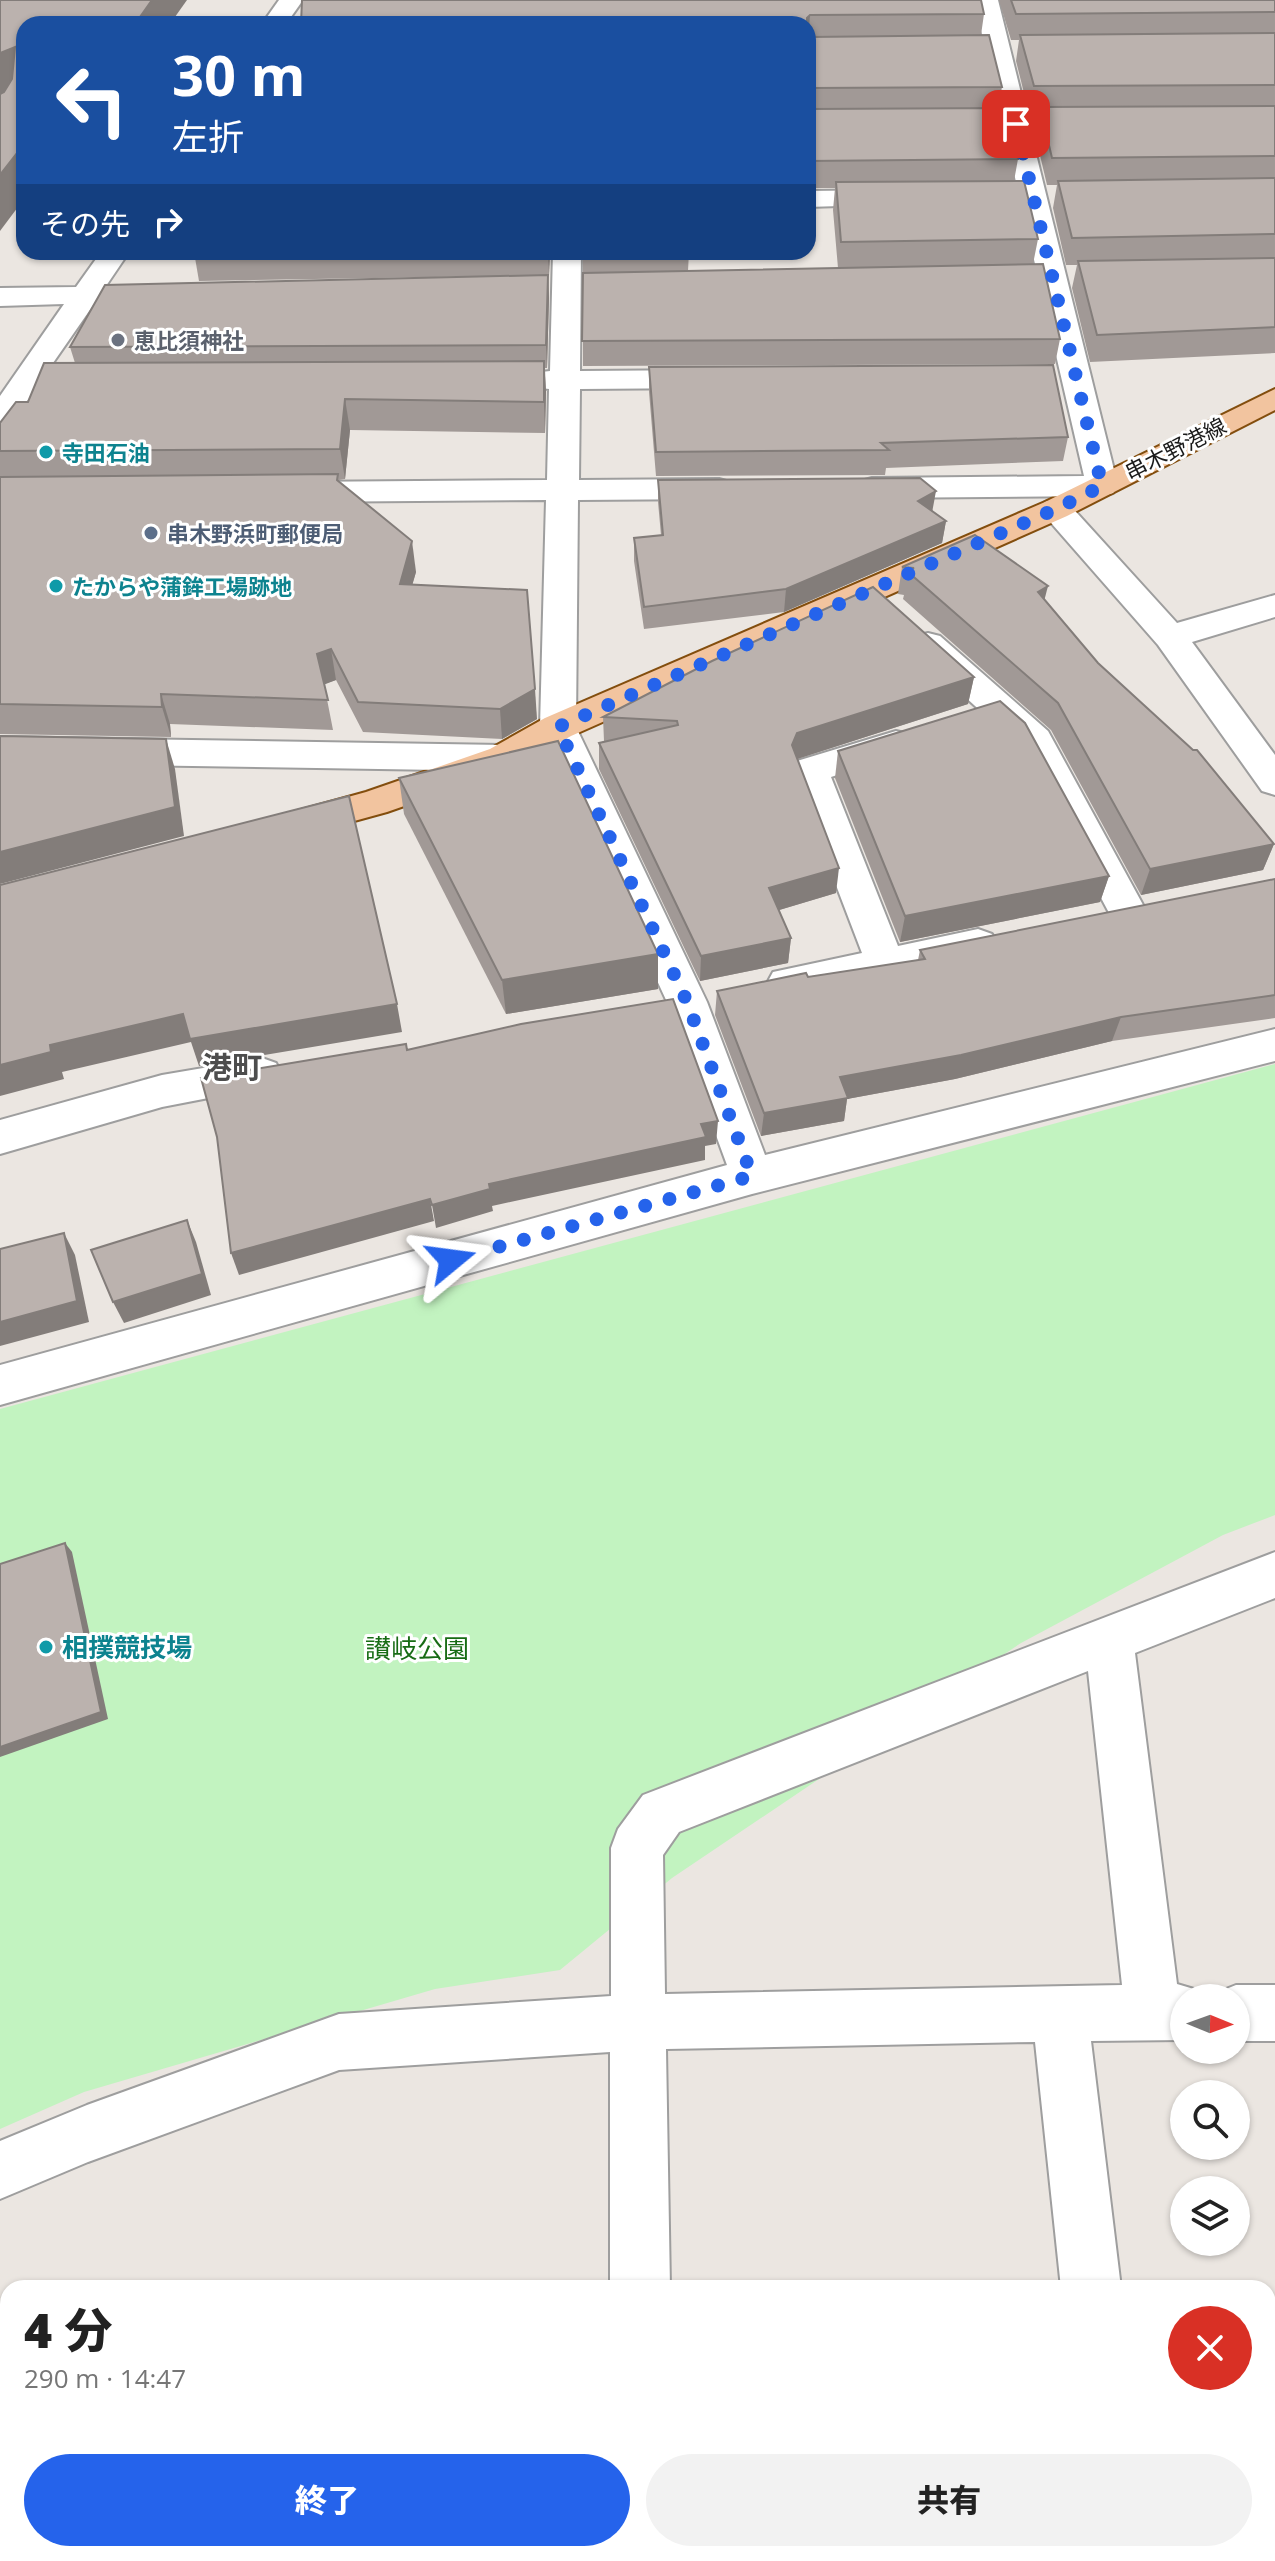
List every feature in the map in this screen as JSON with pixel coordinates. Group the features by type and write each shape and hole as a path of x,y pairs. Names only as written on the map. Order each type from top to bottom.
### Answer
{"main road":[{"name":"串木野港線","path":"267,832 374,803 503,758 558,727 887,608 1056,509 1273,402"}],"street":[{"path":"847,488 1102,486 986,0"},
{"path":"967,51 1029,50"},
{"path":"986,124 1046,124"},
{"path":"1003,197 1063,196"},
{"path":"816,199 913,198"},
{"path":"0,418 110,260"},
{"path":"567,260 558,727 702,999 752,1176"},
{"path":"1021,278 1084,277"},
{"path":"535,287 597,286"},
{"path":"0,297 193,294"},
{"path":"1045,378 1076,378"},
{"path":"500,380 735,379"},
{"path":"25,382 120,382"},
{"path":"265,493 752,489"},
{"path":"1056,509 1170,637 1275,782"},
{"path":"1170,637 1275,606"},
{"path":"887,608 1035,740 1129,914"},
{"path":"885,963 810,770 1001,709"},
{"path":"0,750 503,758"},
{"path":"702,999 1007,939"},
{"path":"0,1385 752,1176 1275,1045"},
{"path":"0,1137 162,1091 299,1068"},
{"path":"640,2280 637,1848 661,1813 1275,1575"},
{"path":"0,2170 87,2134 339,2042 637,2022 1168,2012 1109,1639"},
{"path":"1250,2013 1275,2013"},
{"path":"1060,2016 1090,2280"}],"green space":[{"name":"讃岐公園","path":"1275,1064 1275,1515 1223,1535 1021,1643 672,1878 560,1970 435,1989 84,2092 0,2129 0,1409"}],"building":[{"path":"0,0 152,0 141,16 16,16 16,154 0,175 0,94 12,79 15,47 0,53"},
{"path":"302,0 981,0 984,14 809,16 301,16"},
{"path":"1011,0 1275,0 1275,12 1016,14"},
{"path":"1275,33 1275,85 1034,86 1020,35"},
{"path":"989,35 1002,87 816,88 816,37"},
{"path":"1275,106 1275,156 1052,158 1040,107"},
{"path":"1006,108 1018,159 816,161 816,109"},
{"path":"1275,178 1275,234 1072,238 1058,181"},
{"path":"1024,181 1038,239 841,242 836,182"},
{"path":"1275,258 1275,327 1097,335 1078,261"},
{"path":"1043,264 1060,339 582,341 583,273"},
{"path":"548,275 546,345 70,347 105,285"},
{"path":"544,361 544,402 345,399 340,449 0,451 0,423 16,402 28,402 44,363"},
{"path":"1053,365 1068,437 881,443 889,450 656,452 649,367"},
{"path":"338,474 337,480 412,541 400,584 527,590 535,689 500,709 358,702 331,649 317,654 328,700 161,694 162,707 0,704 0,477"},
{"path":"920,478 936,491 918,501 946,521 786,589 644,607 634,538 663,535 658,480"},
{"path":"975,535 1048,586 1038,592 1098,663 1193,750 1197,750 1274,844 1150,869 1058,703 907,571 914,568 902,567"},
{"path":"873,587 974,677 797,733 792,745 839,868 769,888 791,938 701,956 599,743 678,725 677,721 603,717 712,661"},
{"path":"1000,701 1025,723 1109,876 905,916 838,751"},
{"path":"0,736 166,739 175,807 0,852"},
{"path":"558,741 658,954 502,980 399,778"},
{"path":"349,796 397,1004 190,1039 183,1014 50,1045 51,1052 0,1065 0,885"},
{"path":"1275,879 1275,995 1121,1017 961,1055 840,1077 848,1098 764,1113 717,991 806,973 808,977 925,959 920,950"},
{"path":"673,999 718,1121 701,1124 706,1137 489,1184 490,1189 432,1205 430,1199 231,1253 217,1137 201,1078 406,1044 407,1050 521,1024"},
{"path":"187,1220 202,1274 113,1302 91,1250"},
{"path":"64,1233 77,1301 0,1322 0,1249"},
{"name":"相撲競技場","path":"65,1543 101,1712 0,1747 0,1564"}],"place":[{"name":"恵比須神社","path":"118,340"},
{"name":"寺田石油","path":"46,452"},
{"name":"串木野浜町郵便局","path":"151,533"},
{"name":"たからや蒲鉾工場跡地","path":"56,586"},
{"name":"相撲競技場","path":"46,1647"}],"district":[{"name":"港町","path":"232,1066"}],"route":[{"path":"451,1260 752,1176 687,1002 558,727 1102,486 1016,124"}]}
